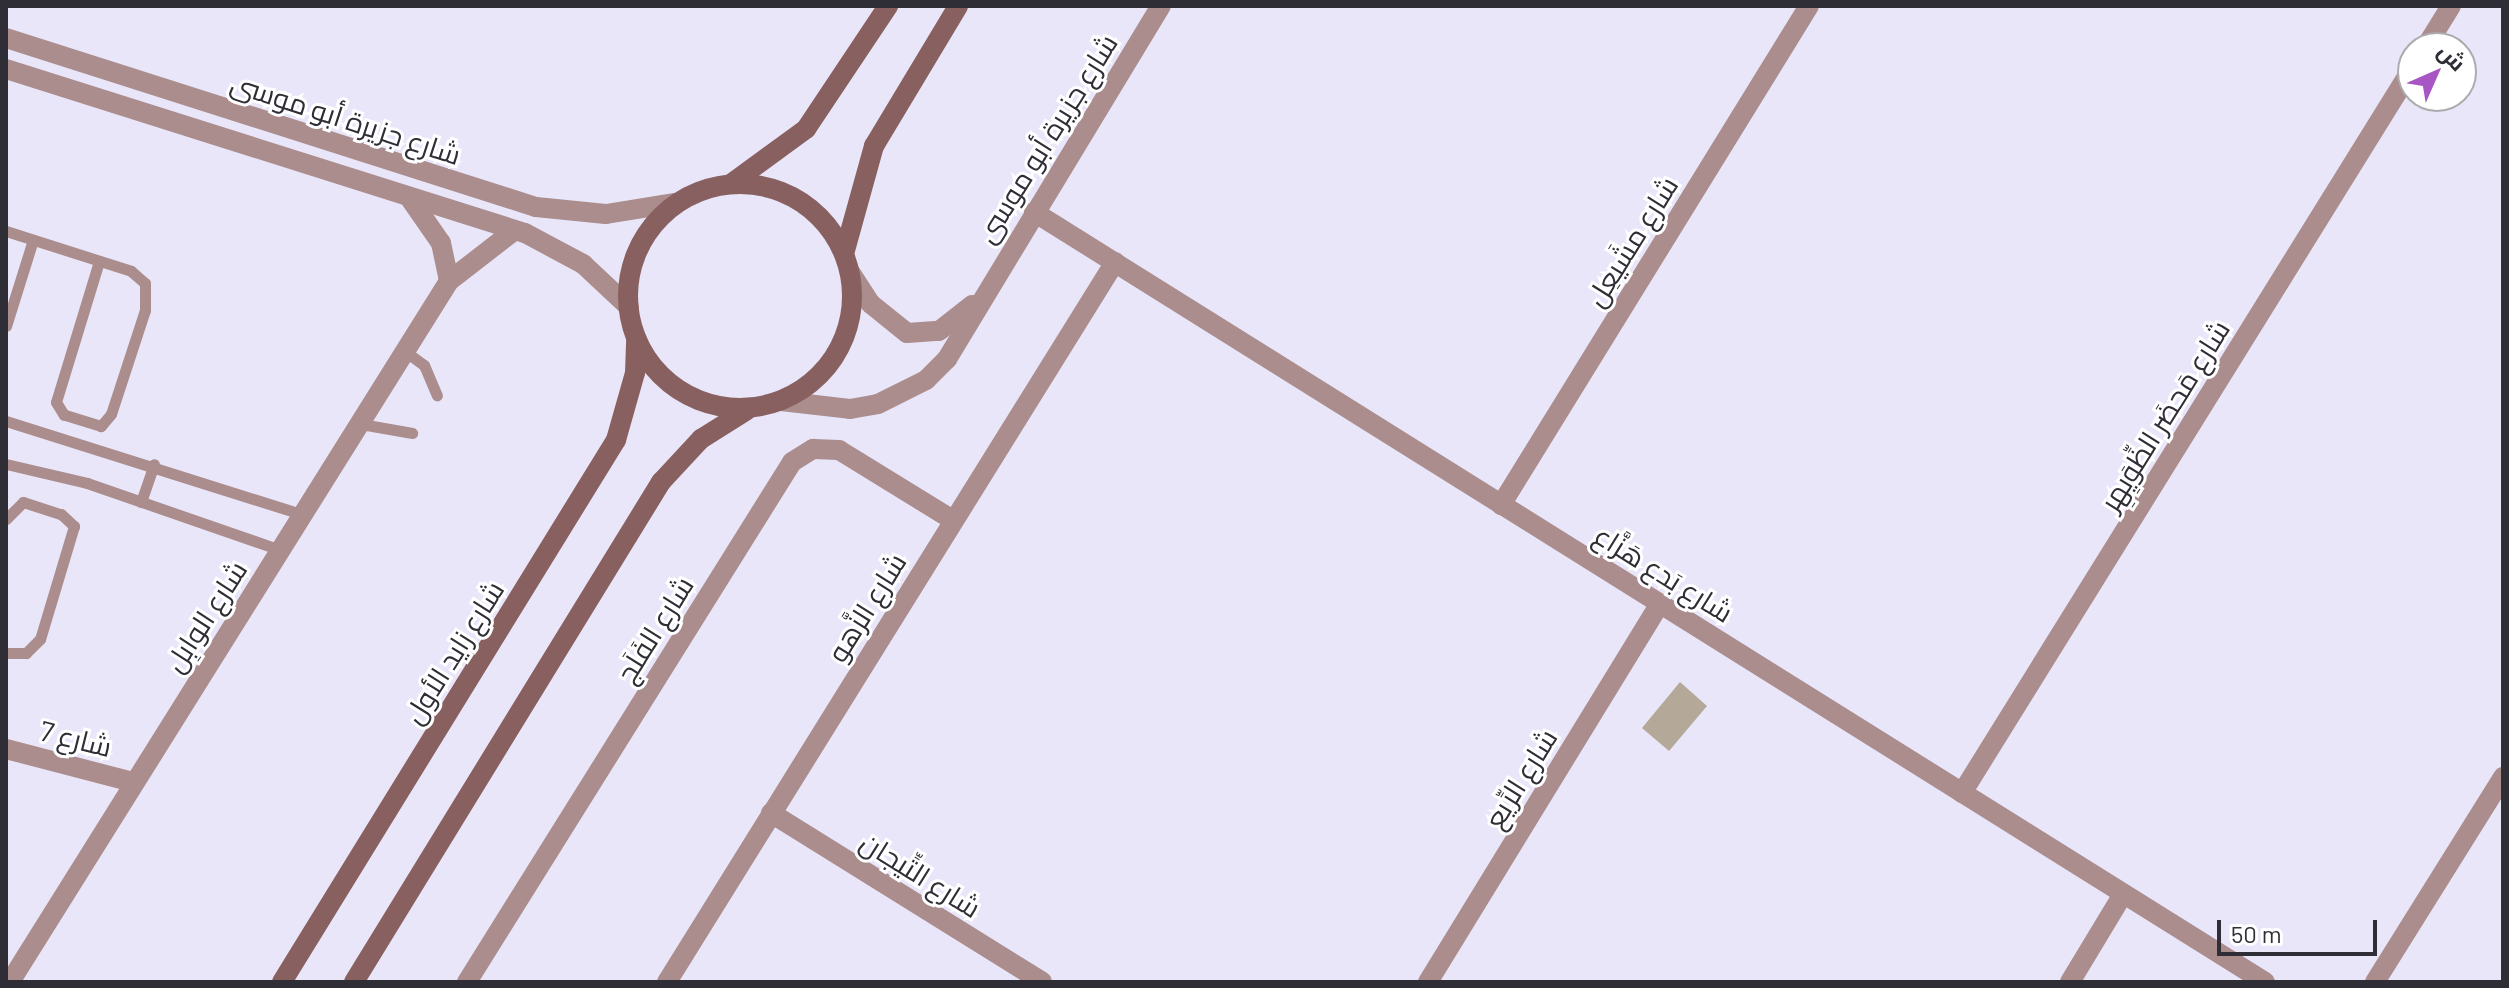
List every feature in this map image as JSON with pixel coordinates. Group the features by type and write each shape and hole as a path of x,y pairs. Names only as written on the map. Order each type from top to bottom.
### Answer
{"main road":[{"path":"750,408 690,397 658,372 636,338 629,307 638,249 675,203 730,184 806,129 888,6"},
{"path":"354,982 661,482 701,439 750,408 781,401 811,383 835,357 851,316 847,263 874,146 958,6"},
{"path":"730,184 789,195 822,220 847,263"},
{"name":"شارع زايد الأول","path":"282,982 610,450 628,407 636,338"}],"street":[{"name":"شارع جزيرة أبو موسى","path":"781,401 850,409 906,393 947,359 978,299 1161,6"},
{"name":"شارع مشَيعِل","path":"1501,505 1809,6"},
{"path":"2435,32 2451,6"},
{"name":"شارع جزيرة أبو موسى","path":"6,38 536,207 606,214 675,203"},
{"name":"شارع جزيرة أبو موسى","path":"6,69 515,230 583,264 629,307"},
{"name":"شارع مَحضَر الظِّوَيِهِر","path":"1962,793 2397,93"},
{"path":"407,195 437,234 449,281"},
{"name":"شارع بَدع هَزَّاع","path":"1034,212 2265,982"},
{"name":"شارع الوابِل","path":"10,982 449,281 515,230"},
{"name":"شارع الزَّهو","path":"667,982 1115,262"},
{"name":"شارع جزيرة أبو موسى","path":"847,263 871,304 907,333 939,331 978,299"},
{"name":"شارع الفَلَج","path":"467,982 792,462 813,449 839,450 953,520"},
{"name":"شارع الرِّيع","path":"1428,982 1660,604"},
{"name":"شارع 7","path":"6,749 133,782"},
{"path":"2375,982 2503,777"},
{"name":"شارع التِّيجان","path":"771,813 1042,982"},
{"path":"2070,982 2123,894"}],"lane":[{"path":"6,231 99,261 140,276 149,292 111,414 101,426 64,415 56,402 99,261"},
{"path":"6,326 33,240"},
{"path":"406,352 424,365 437,395"},
{"path":"6,421 154,464 304,515"},
{"path":"361,424 412,433"},
{"path":"6,464 141,502 281,550"},
{"path":"141,502 154,464"},
{"path":"6,519 23,502 61,514 74,526 40,639 26,653 6,653"}],"building":[{"path":"1680,682 1707,706 1669,751 1642,728"}]}
